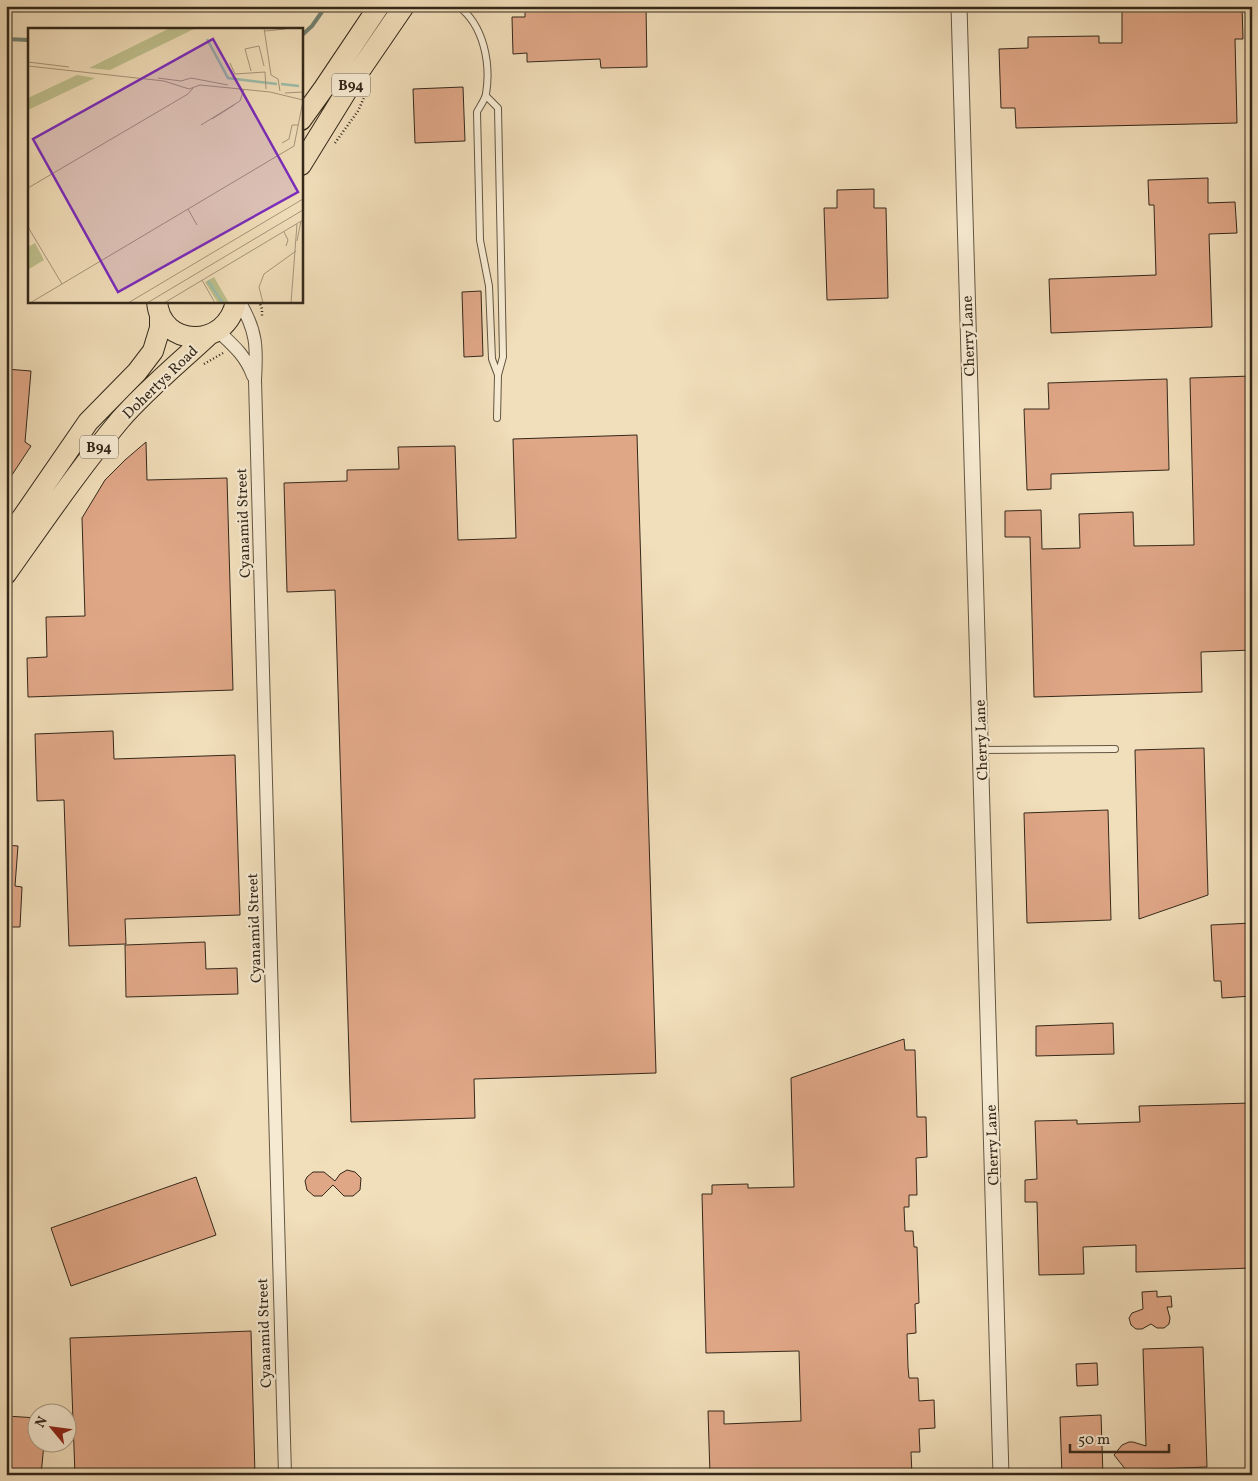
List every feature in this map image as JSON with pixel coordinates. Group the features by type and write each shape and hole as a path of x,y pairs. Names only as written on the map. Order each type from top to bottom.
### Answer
{"main road":[{"name":"B94","path":"302,119 379,6"},
{"name":"B94","path":"302,163 354,79 404,6"},
{"name":"B94","path":"214,333 228,322 237,302"},
{"path":"158,308 167,325 176,332 198,338 214,333"},
{"name":"Dohertys Road","path":"6,541 88,422 137,372 152,351 160,328 158,308"},
{"name":"Dohertys Road","path":"6,574 72,482 121,420 143,396 214,333"}],"street":[{"name":"Cherry Lane","path":"958,6 1001,1475"},
{"name":"Cyanamid Street","path":"238,302 249,317 257,349 255,380 284,1475"},
{"name":"Cyanamid Street","path":"214,333 242,353 248,362 255,380"}],"lane":[{"path":"458,6 471,19 484,44 487,61 486,96 477,112 480,240 489,286 492,359 498,375"},
{"path":"486,96 498,108 503,358 498,375 497,418"},
{"path":"981,750 1115,749"}],"path":[{"path":"259,302 262,309 261,321"}],"building":[{"path":"525,6 646,6 647,67 601,68 600,59 527,62 527,53 513,54 512,17 525,17"},
{"path":"1122,6 1242,6 1243,39 1235,39 1237,123 1016,128 1015,108 1001,108 999,49 1028,48 1028,37 1099,36 1099,43 1122,43"},
{"path":"463,87 465,141 415,143 413,89"},
{"path":"1208,178 1208,203 1235,202 1237,233 1209,234 1212,327 1051,333 1049,279 1156,275 1154,205 1149,205 1148,180"},
{"path":"874,189 874,208 886,208 888,298 827,300 824,208 837,208 837,190"},
{"path":"481,291 483,356 464,357 462,292"},
{"path":"6,369 31,371 25,442 31,446 6,484"},
{"path":"1252,376 1252,650 1201,652 1202,692 1034,697 1030,537 1005,537 1005,511 1041,510 1042,549 1080,548 1079,514 1133,512 1134,546 1194,545 1190,378"},
{"path":"1167,379 1169,470 1051,474 1051,489 1027,490 1024,409 1049,409 1048,383"},
{"path":"637,435 656,1073 474,1079 475,1118 351,1122 335,590 287,592 284,483 347,481 347,470 399,469 398,447 455,446 458,540 516,538 513,439"},
{"path":"146,442 147,480 227,478 233,690 28,697 27,658 47,657 46,617 85,616 82,518 105,480"},
{"path":"113,731 114,759 235,755 240,915 125,919 126,944 69,946 64,800 37,801 35,734"},
{"path":"1204,748 1208,895 1139,919 1135,750"},
{"path":"1108,810 1111,920 1027,923 1024,813"},
{"path":"6,845 18,846 15,886 22,887 20,927 6,927"},
{"path":"1252,923 1252,996 1222,998 1221,981 1214,981 1211,925"},
{"path":"205,942 206,969 237,968 238,994 126,997 125,945"},
{"path":"1113,1023 1114,1054 1036,1056 1036,1026"},
{"path":"904,1039 905,1050 915,1050 917,1117 926,1117 927,1157 916,1158 917,1195 909,1195 909,1207 904,1207 905,1231 913,1231 914,1247 917,1247 919,1303 915,1304 916,1333 907,1334 908,1367 909,1378 918,1378 919,1401 934,1400 935,1428 919,1429 920,1452 911,1452 912,1475 710,1475 708,1411 724,1411 724,1424 801,1421 799,1351 706,1353 702,1194 712,1194 712,1185 748,1184 748,1188 794,1187 791,1078"},
{"path":"1252,1103 1252,1268 1136,1272 1136,1245 1083,1247 1084,1274 1039,1275 1037,1202 1025,1202 1025,1180 1037,1179 1035,1121 1077,1120 1077,1124 1140,1122 1139,1106"},
{"path":"347,1170 355,1172 361,1178 360,1190 353,1196 344,1196 333,1185 322,1196 314,1196 307,1190 305,1181 313,1172 324,1172 335,1181 340,1174"},
{"path":"196,1177 216,1235 71,1286 51,1228"},
{"path":"1157,1291 1157,1297 1171,1296 1172,1307 1167,1307 1170,1318 1169,1324 1164,1328 1157,1328 1151,1324 1142,1329 1136,1329 1131,1325 1129,1318 1132,1313 1143,1309 1142,1292"},
{"path":"251,1331 255,1475 75,1475 74,1454 78,1454 78,1404 72,1404 70,1338"},
{"path":"1203,1347 1207,1467 1126,1470 1114,1455 1122,1445 1133,1442 1146,1446 1143,1349"},
{"path":"1097,1363 1098,1385 1077,1386 1076,1364"},
{"path":"1101,1415 1103,1475 1062,1475 1060,1417"},
{"path":"6,1416 28,1417 28,1454 43,1454 41,1475 6,1475"}],"waterway":[{"path":"302,35 312,26 326,6"},
{"path":"6,39 28,40"}]}
